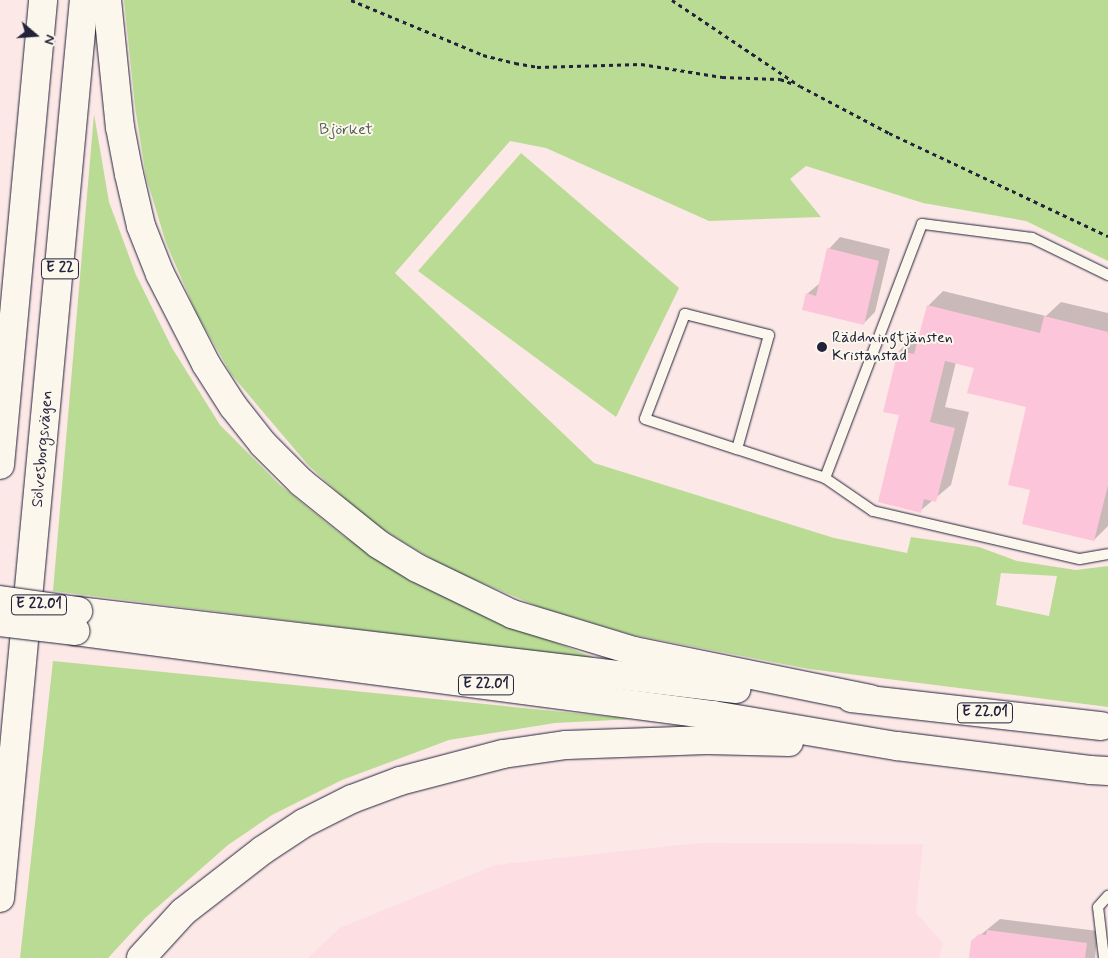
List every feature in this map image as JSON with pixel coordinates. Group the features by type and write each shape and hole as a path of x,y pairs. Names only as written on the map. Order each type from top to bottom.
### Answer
{"highway":[{"name":"E 22","path":"0,465 43,0"},
{"name":"Sölvesborgsvägen","path":"0,898 84,0"},
{"path":"107,0 114,81 127,165 141,226 160,274 202,357 233,406 263,444 301,482 378,544 424,572 512,614 634,651 870,700"},
{"name":"E 22.01","path":"0,600 76,621 713,715 897,746 1099,771"},
{"name":"E 22.01","path":"0,622 76,621 650,680 870,700 1104,727"},
{"path":"141,958 184,912 221,880 304,823 352,799 451,766 539,749 630,741 707,740 897,746"}],"lane":[{"path":"825,478 922,224 1032,238 1108,275"},
{"path":"737,450 769,335 685,314 644,419 737,450 825,478 873,510 1080,559 1108,554"},
{"path":"1104,958 1098,907 1108,896"}],"path":[{"path":"351,0 483,55 515,64 537,67 641,64 722,77 780,79 800,86"},
{"path":"672,0 800,86 889,133 1108,236"}],"shaded area":[{"path":"699,843 923,844 916,913 943,943 939,958 308,958 340,928 495,865"}],"green space":[{"name":"Björket","path":"124,0 1108,0 1108,261 1026,221 923,203 806,166 790,179 821,217 709,221 546,148 510,141 395,273 594,463 834,538 907,553 911,537 979,547 1017,561 1076,570 1108,566 1108,707 809,669 633,635 539,607 445,567 369,521 308,465 231,374 197,314 166,243 146,177 135,107","holes":["1001,573 1057,576 1049,616 996,605"]},
{"path":"94,114 109,202 136,275 172,348 220,425 280,485 342,535 413,582 493,618 600,660 53,591"},
{"path":"521,153 679,288 616,417 418,271"},
{"path":"53,661 634,719 555,723 449,740 342,780 272,815 228,845 145,918 108,958 20,958"}],"building":[{"path":"827,248 879,261 864,325 802,310 806,293 816,296"},
{"path":"927,305 1040,333 1044,316 1108,332 1108,485 1094,541 1022,524 1030,490 1008,485 1026,407 967,393 974,368 945,361 930,422 955,428 936,502 924,499 921,513 878,502 899,415 883,412 898,351 914,354"},
{"path":"987,930 1087,943 1085,958 969,958 971,941 979,934 986,935"}],"place":[{"name":"Räddningtjänsten Kristanstad","path":"822,347"}]}
